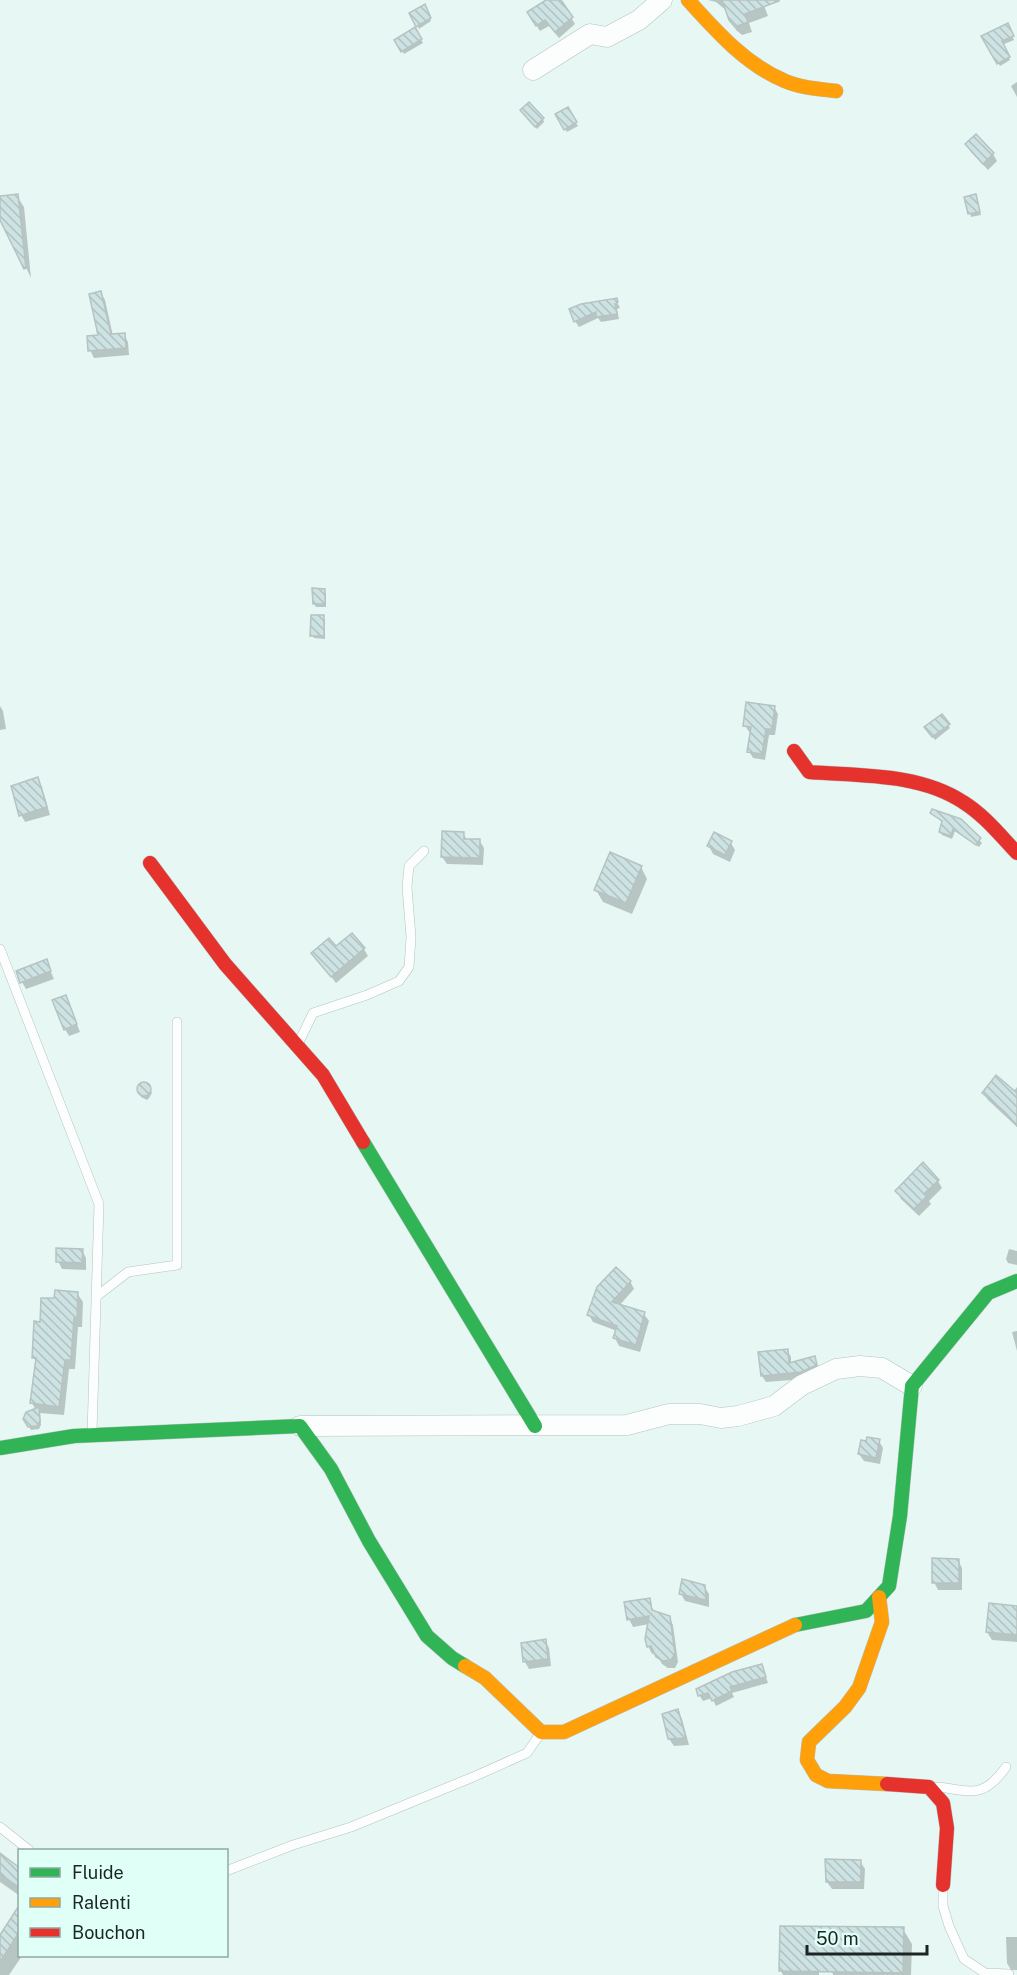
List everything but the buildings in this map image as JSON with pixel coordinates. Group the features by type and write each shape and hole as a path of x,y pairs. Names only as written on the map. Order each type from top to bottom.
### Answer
{"street":[{"path":"533,70 590,34 607,37 639,20 662,0"},
{"path":"688,0 730,45 769,73 802,87 836,91"},
{"path":"794,752 809,772 919,782 956,797 985,819 1017,854"},
{"path":"150,863 225,964 323,1075 536,1426"},
{"path":"300,1426 331,1469 369,1541 427,1636 452,1658 485,1678 541,1732 564,1732 792,1625 866,1611 889,1586 900,1516 912,1386 988,1293 1017,1281"},
{"path":"0,1448 74,1436 300,1426 627,1425 669,1414 700,1414 721,1418 774,1407 802,1385 836,1369 861,1366 882,1368 912,1386"},
{"path":"879,1597 882,1622 859,1688 845,1707 809,1742 807,1760 816,1775 828,1781 929,1787 943,1803 948,1828 943,1886"}],"lane":[{"path":"297,1046 313,1013 367,995 399,981 409,967 411,937 406,887 409,866 424,851"},
{"path":"0,949 99,1204 92,1436"},
{"path":"96,1296 128,1272 177,1265 177,1022"},
{"path":"228,1870 293,1845 351,1827 473,1777 526,1753 541,1732"},
{"path":"929,1787 978,1791 995,1782 1006,1767"},
{"path":"0,1827 27,1849"},
{"path":"943,1886 943,1906 964,1959 986,1973 1009,1974"}],"traffic: fast":[{"path":"363,1142 535,1426"},
{"path":"795,1625 866,1611 889,1586 900,1516 912,1386 988,1293 1017,1281"},
{"path":"0,1448 74,1436 300,1426 331,1469 369,1541 427,1636 465,1666"}],"traffic: slow":[{"path":"688,0 721,35 757,66 791,83 836,91"},
{"path":"879,1597 882,1622 859,1688 845,1707 809,1742 807,1760 816,1775 828,1781 887,1784"},
{"path":"465,1666 485,1678 541,1732 564,1732 795,1625"}],"traffic: jam":[{"path":"794,751 809,772 889,778 928,786 946,793 978,813 1017,853"},
{"path":"150,863 225,964 323,1075 363,1142"},
{"path":"887,1784 929,1787 943,1803 947,1828 943,1885"}]}
